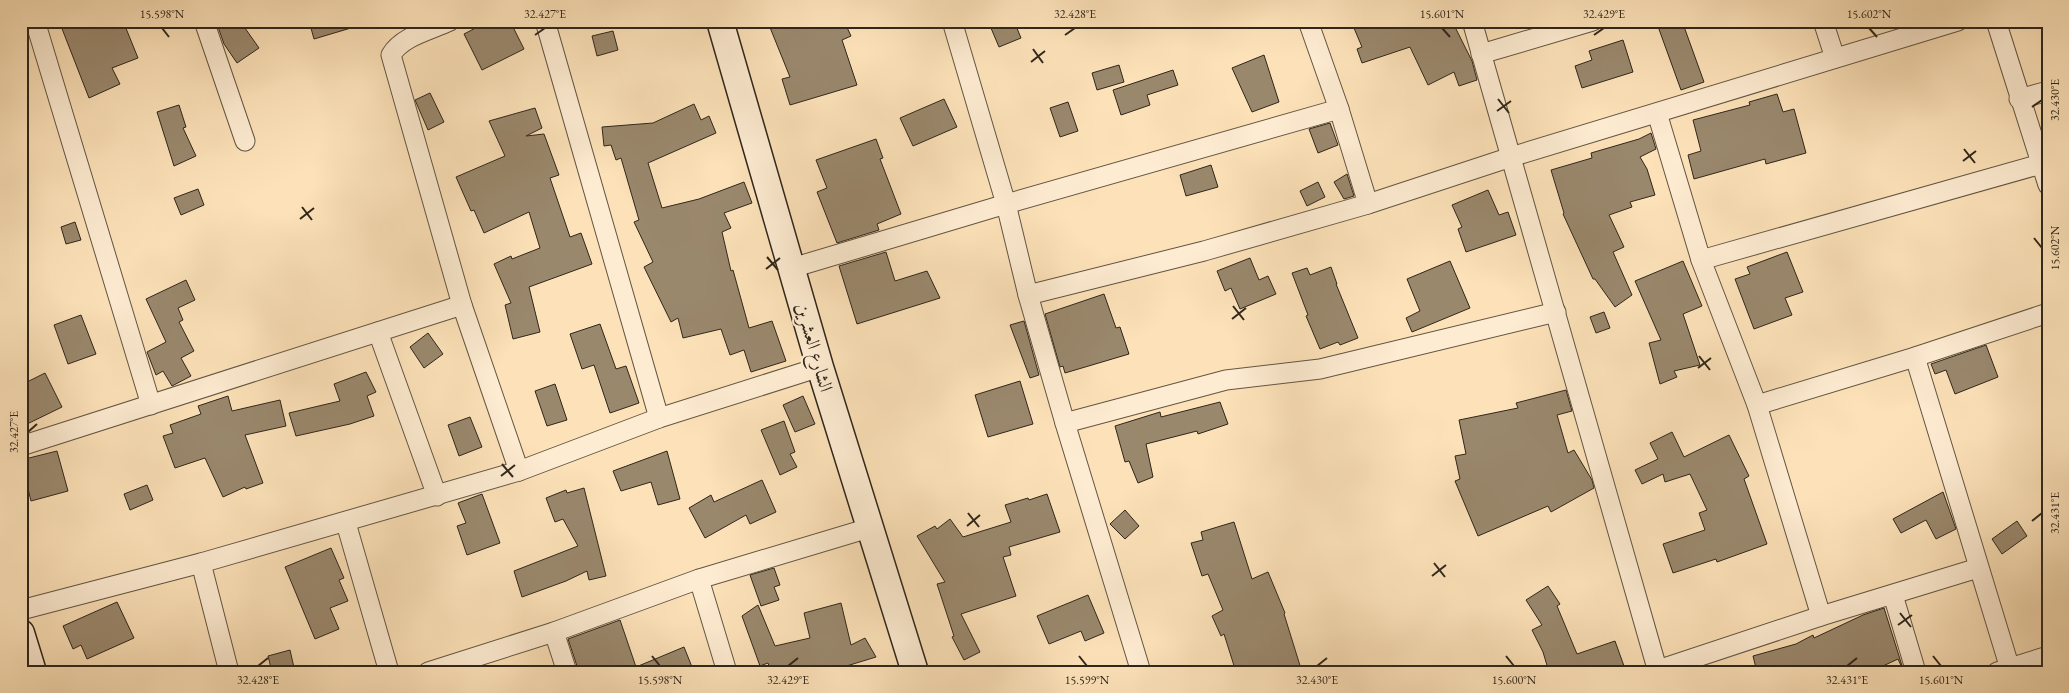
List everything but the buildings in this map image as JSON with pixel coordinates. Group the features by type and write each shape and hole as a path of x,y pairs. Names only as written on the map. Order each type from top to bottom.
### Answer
{"street":[{"path":"35,21 151,405"},
{"path":"204,21 245,141"},
{"path":"450,21 406,40 396,46 391,55 462,305 519,471"},
{"path":"545,21 659,418"},
{"name":"الشارع العشرين","path":"720,21 820,367 915,672"},
{"path":"952,21 1006,204 1028,294 1141,672"},
{"path":"1308,21 1339,109 1368,204"},
{"path":"1472,21 1658,671 1821,616 1978,568"},
{"path":"1481,54 1593,21"},
{"path":"1823,21 1835,58"},
{"path":"1028,294 1204,251 1368,204 1511,157 1958,21"},
{"path":"1996,21 2019,99 2048,185"},
{"path":"2019,99 2048,91"},
{"path":"792,268 1006,204 1339,109"},
{"path":"1657,113 1701,260 1758,405 1821,616"},
{"path":"1701,260 2041,164"},
{"path":"21,446 462,305"},
{"path":"1066,423 1226,380 1320,368 1556,312"},
{"path":"1758,405 1915,357 2048,313"},
{"path":"378,332 437,496"},
{"path":"1915,357 1978,568 2006,670 2048,656"},
{"path":"21,610 201,564 437,496 519,471 659,418 820,367"},
{"path":"346,523 389,672"},
{"path":"428,672 554,632 700,579 869,528"},
{"path":"201,564 229,672"},
{"path":"700,579 727,672"},
{"path":"1892,595 1916,672"},
{"path":"554,632 567,672"},
{"path":"21,633 32,672"}]}
